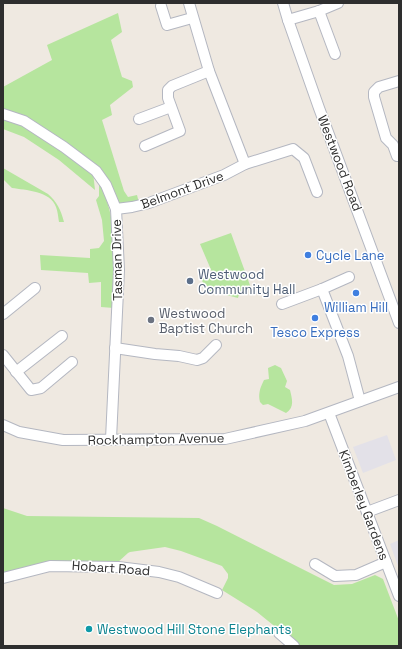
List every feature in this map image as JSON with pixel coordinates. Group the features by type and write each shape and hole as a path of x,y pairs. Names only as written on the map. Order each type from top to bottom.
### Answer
{"street":[{"path":"189,3 208,71 245,164"},
{"name":"Westwood Road","path":"283,3 319,108 399,323"},
{"path":"288,20 319,11 338,3"},
{"path":"161,6 167,25 192,18"},
{"path":"319,11 335,54"},
{"path":"145,146 180,131 168,98 168,90 172,86 208,71"},
{"path":"397,156 393,145 386,138 374,101 374,92 379,87 399,81"},
{"path":"139,119 171,107"},
{"name":"Tasman Drive","path":"3,114 24,120 96,171 106,185 116,209 119,270 110,440"},
{"name":"Belmont Drive","path":"116,209 149,203 224,175 245,164 294,149 304,158 317,192"},
{"path":"282,304 349,277"},
{"path":"3,314 35,288"},
{"path":"322,289 348,356 360,401"},
{"path":"16,372 62,336"},
{"path":"116,348 197,360 203,358 216,344"},
{"path":"3,355 31,390 41,388 72,362"},
{"name":"Rockhampton Avenue","path":"3,425 19,432 63,440 225,439 306,421 399,387"},
{"name":"Kimberley Gardens","path":"329,413 399,596"},
{"path":"367,512 399,500"},
{"path":"315,564 335,576 356,575 386,562"},
{"name":"Hobart Road","path":"3,578 50,566 118,567 148,570 171,575 217,593"},
{"path":"279,633 294,646"}],"shaded area":[{"path":"387,435 396,460 363,473 353,447"},
{"path":"399,540 399,569 390,544"}],"green space":[{"path":"118,13 122,32 111,40 122,77 132,81 133,87 110,105 112,115 102,120 124,191 128,197 137,195 139,203 121,206 115,200 107,177 96,166 3,110 3,87 52,60 47,45"},
{"path":"3,118 23,122 93,172 95,190 59,160 24,137 3,129"},
{"path":"3,168 48,194 58,206 64,222 59,222 56,207 49,198 43,194 12,188 3,179"},
{"path":"99,182 109,208 113,228 115,251 114,308 101,307 101,282 89,283 88,273 41,270 40,255 90,258 90,249 99,248 104,241 102,220 96,200 99,196"},
{"path":"231,233 251,288 240,291 238,298 207,290 200,277 212,272 200,244"},
{"path":"275,365 281,368 287,381 285,387 290,390 291,393 292,405 286,413 268,404 263,405 259,399 261,386 264,380 269,379 268,368"},
{"path":"3,508 27,516 199,518 334,585 352,584 375,575 383,579 399,621 399,646 299,646 257,612 222,590 228,578 228,574 222,566 181,551 165,547 130,552 117,563 88,561 60,563 3,574"}],"place":[{"name":"Cycle Lane","path":"308,255"},
{"name":"Westwood Community Hall","path":"190,281"},
{"name":"William Hill","path":"356,293"},
{"name":"Tesco Express","path":"315,318"},
{"name":"Westwood Baptist Church","path":"151,320"},
{"name":"Westwood Hill Stone Elephants","path":"89,629"}]}
